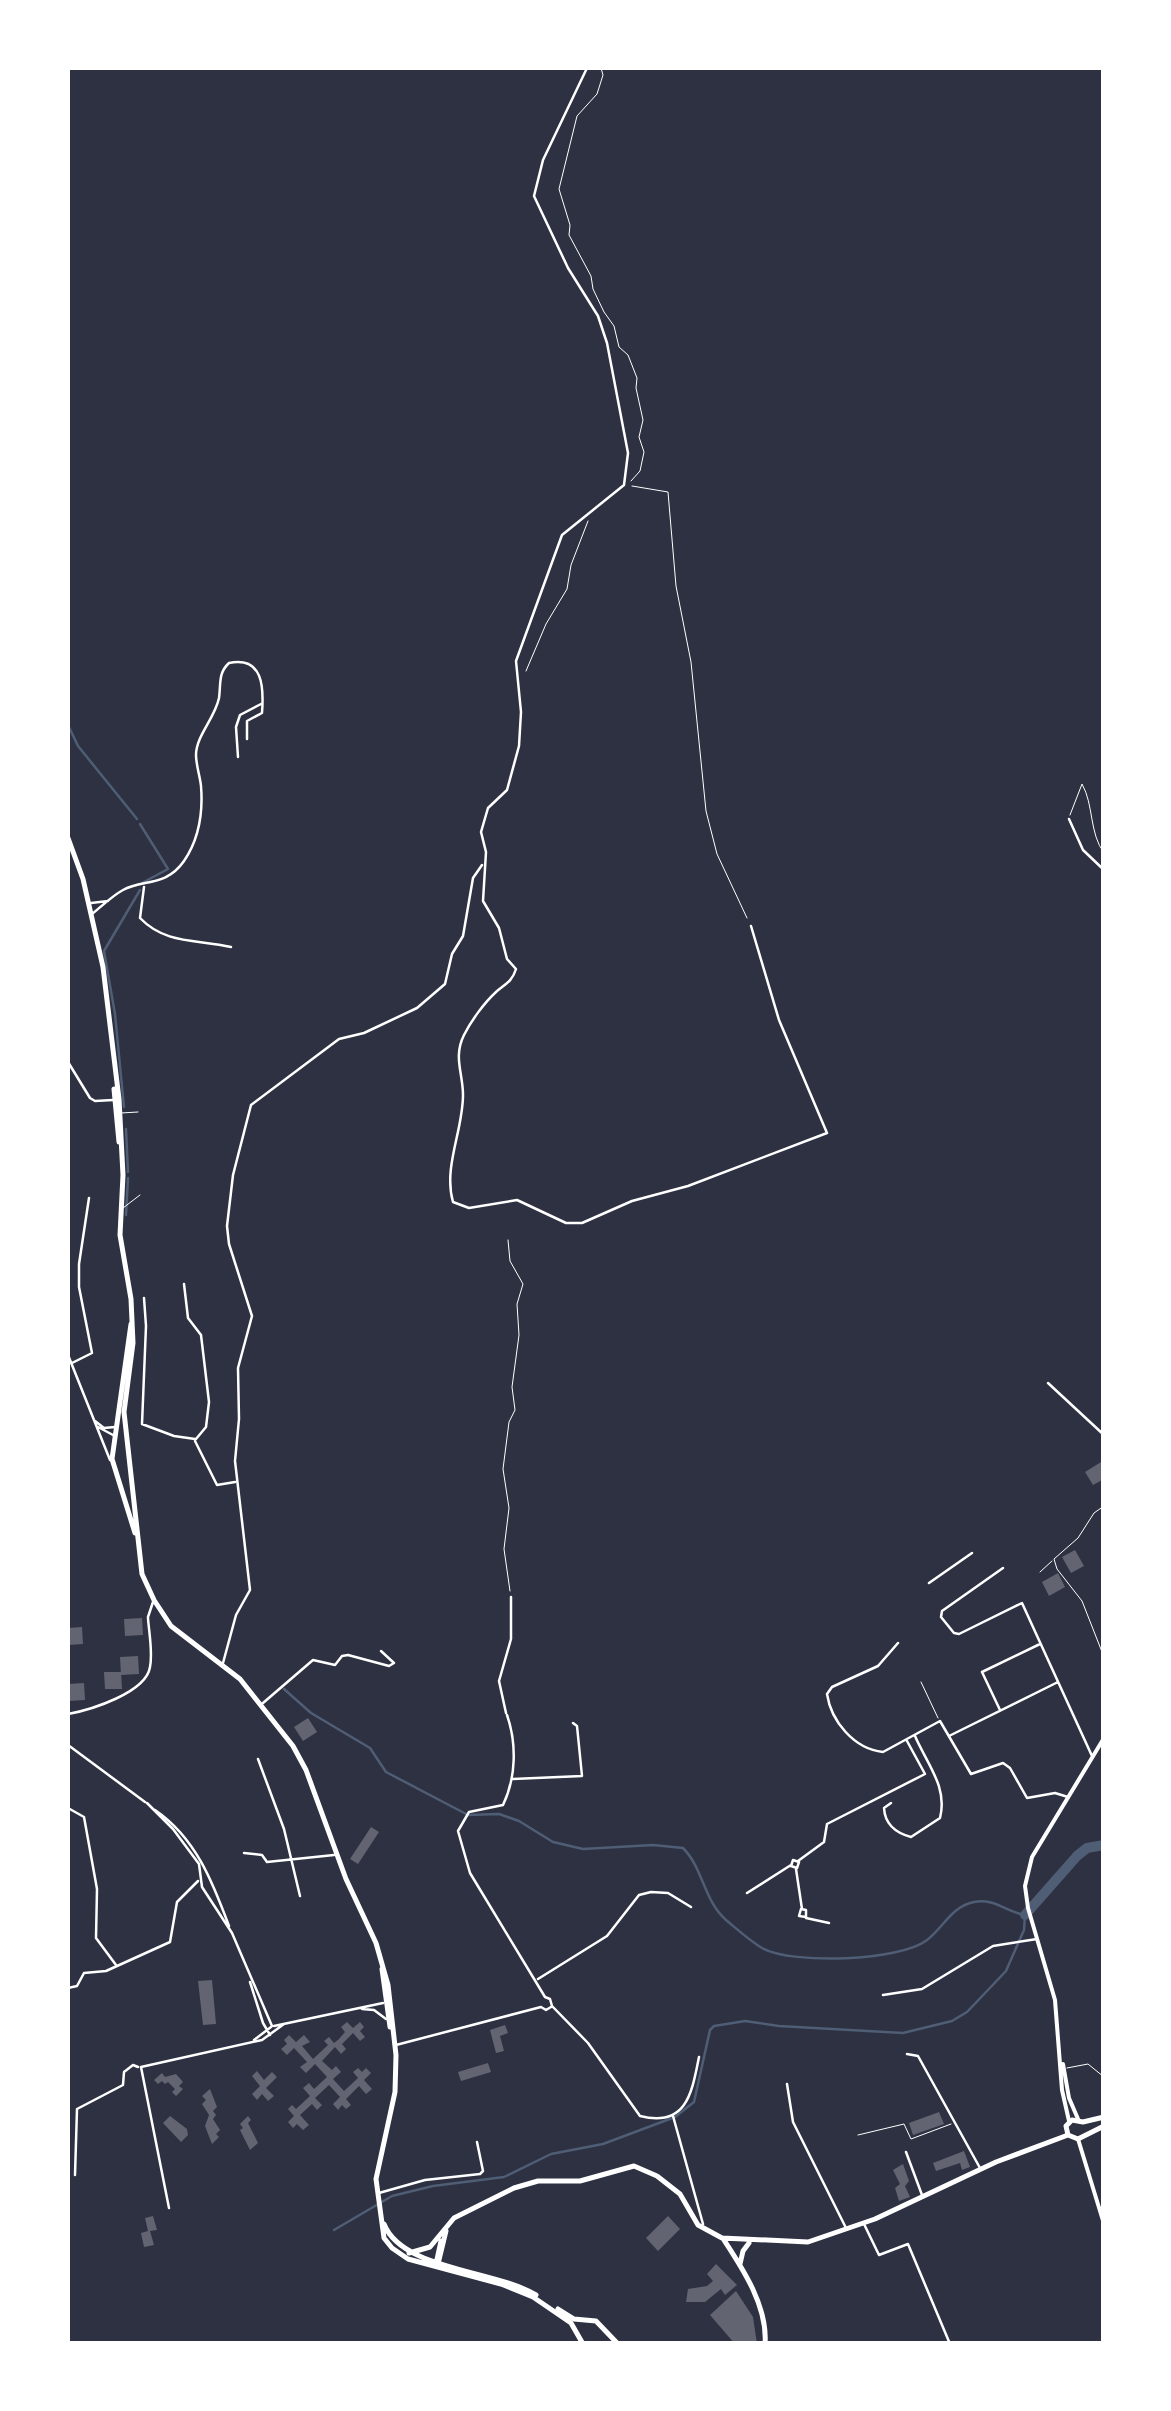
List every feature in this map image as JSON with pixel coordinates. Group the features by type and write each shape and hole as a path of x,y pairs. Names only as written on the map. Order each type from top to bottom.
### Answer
{"main road":[{"path":"68,838 92,913 103,967 114,1070 122,1160 121,1246 132,1322 124,1412 142,1574 171,1626 222,1664 263,1703 300,1757 336,1854 376,1942 390,2021 392,2104"},
{"path":"114,1070 117,1113"},
{"path":"128,1358 114,1436 113,1466 137,1542"},
{"path":"114,1436 128,1444"},
{"path":"114,1445 128,1444"},
{"path":"122,1498 130,1500 134,1496"},
{"path":"390,2021 396,2076 376,2179 384,2238 408,2259 518,2284 574,2318 596,2321 618,2344"},
{"path":"1068,2135 1066,2126 1070,2122 1104,2116"},
{"path":"1080,2121 1085,2132"},
{"path":"409,2252 430,2247 454,2218 468,2209 530,2183 580,2181 637,2166 680,2194 695,2220 722,2238 808,2242 864,2223 981,2169 1068,2135 1078,2138 1104,2126"},
{"path":"380,2212 388,2235 409,2252 523,2292 552,2308 579,2333 582,2344"},
{"path":"437,2263 445,2228"},
{"path":"722,2238 759,2307 765,2344"},
{"path":"738,2240 743,2249 740,2267"},
{"path":"732,2251 738,2240"},
{"path":"732,2251 743,2249 751,2241"},
{"path":"579,2333 583,2320"}],"street":[{"path":"587,68 544,160 534,196 608,342 628,453 624,485 562,535 516,661 521,712 519,746 507,790 488,808 481,832 486,852 482,901 499,928 505,955 516,969 510,981 494,993 469,1026 460,1045 456,1060 463,1097 449,1184 453,1202 460,1206 521,1200 566,1224 582,1223 827,1133 779,1020 751,926"},
{"path":"92,913 124,889 144,886 182,864 199,828 199,741 213,718 224,666 237,661 257,669 263,680 262,713 244,725 248,739"},
{"path":"238,757 236,726 240,715 263,703"},
{"path":"1069,818 1084,850 1104,870"},
{"path":"222,1664 236,1615 250,1590 236,1482 238,1368 252,1316 227,1226 233,1175 252,1105 338,1039 364,1033 418,1008 444,984 452,954 463,936 473,878 483,864"},
{"path":"144,886 140,918 147,926 178,941 231,947"},
{"path":"89,903 110,900"},
{"path":"68,1062 94,1102 114,1100"},
{"path":"89,1198 79,1286 92,1353 69,1359 113,1466"},
{"path":"184,1284 188,1318 201,1334 209,1402 206,1427 195,1440"},
{"path":"144,1298 142,1424 195,1440"},
{"path":"128,1358 144,1360"},
{"path":"1048,1383 1104,1435"},
{"path":"94,1420 104,1428 116,1426"},
{"path":"96,1426 114,1436"},
{"path":"195,1440 218,1485 236,1482"},
{"path":"929,1583 972,1553"},
{"path":"1003,1568 942,1611 941,1618 959,1634 1022,1603 1093,1757"},
{"path":"511,1597 511,1638 500,1682 513,1750 512,1779 502,1806 467,1814 458,1840 470,1872 545,1997 588,2043 640,2116 673,2117 688,2103 700,2057"},
{"path":"68,1714 123,1695 146,1678 150,1669 148,1617 154,1600"},
{"path":"898,1643 878,1666 832,1687 827,1694 836,1720 860,1742 882,1752 940,1721 971,1774 1004,1763 1026,1798 1055,1793 1068,1797"},
{"path":"1001,1711 982,1672 1042,1644"},
{"path":"263,1703 314,1660 335,1665 348,1655 390,1666 394,1663 381,1650"},
{"path":"949,1736 1060,1682"},
{"path":"512,1779 582,1776 577,1726 573,1724"},
{"path":"891,1803 884,1808 884,1817 903,1835 911,1837 940,1818 942,1791 914,1735"},
{"path":"1070,2122 1062,2090 1055,2000 1025,1886 1032,1857 1104,1738"},
{"path":"829,1923 804,1918 808,1913 802,1909 798,1861 824,1842 829,1822 924,1774 906,1740"},
{"path":"68,1745 180,1831 207,1873 272,2026 271,2036"},
{"path":"258,1759 282,1822 300,1896"},
{"path":"147,1804 197,1861 202,1887 232,1932"},
{"path":"68,1808 84,1817 96,1889 96,1938 117,1966"},
{"path":"244,1853 262,1855 267,1862 336,1854"},
{"path":"747,1893 793,1860 798,1861"},
{"path":"790,1864 796,1868"},
{"path":"200,1874 207,1873"},
{"path":"68,1988 77,1986 84,1973 117,1966 170,1942 177,1902 199,1880"},
{"path":"186,1890 202,1887"},
{"path":"206,1892 214,1889"},
{"path":"537,1980 607,1936 639,1895 668,1893 691,1907"},
{"path":"883,1995 922,1989 982,1951 1036,1939"},
{"path":"246,1966 271,2036"},
{"path":"541,2007 540,2001 545,1997"},
{"path":"395,2045 552,2006"},
{"path":"253,2041 272,2026 356,2009 388,2007"},
{"path":"356,2009 388,2007"},
{"path":"374,2010 390,2021"},
{"path":"75,2175 77,2109 123,2085 124,2072 132,2065 141,2067 253,2041 271,2036 284,2024"},
{"path":"908,2054 918,2056 981,2169"},
{"path":"1062,2060 1069,2098 1080,2121"},
{"path":"141,2067 169,2208"},
{"path":"787,2084 792,2122 847,2230"},
{"path":"673,2117 706,2230"},
{"path":"1078,2138 1104,2224"},
{"path":"377,2194 425,2180 480,2174 484,2171 477,2142"},
{"path":"906,2152 922,2196"},
{"path":"864,2223 879,2254 908,2244 950,2344"}],"lane":[{"path":"1069,818 1084,785 1093,832 1104,853"},
{"path":"117,1113 138,1112"},
{"path":"122,1208 140,1194"},
{"path":"1040,1572 1078,1538 1094,1512 1104,1506"},
{"path":"1054,1559 1082,1601 1104,1657"},
{"path":"921,1682 940,1721"},
{"path":"1064,2068 1088,2064 1104,2077"},
{"path":"858,2135 904,2124 910,2139 954,2123"}],"path":[{"path":"601,68 597,94 577,116 559,189 570,225 569,235 637,378 644,420 639,437 644,458 640,470 627,485 668,492 676,586 691,662 706,811 717,854 751,926"},
{"path":"516,680 527,669 541,633 567,589 571,565 590,517"},
{"path":"508,1240 510,1261 523,1284 517,1304 518,1348 512,1387 516,1410 509,1422 503,1469 508,1508 505,1567 511,1597"}],"building":[{"path":"1101,1462 1104,1479 1093,1485 1085,1472"},
{"path":"1075,1550 1084,1566 1071,1573 1062,1557"},
{"path":"1058,1573 1065,1587 1049,1596 1042,1582"},
{"path":"142,1618 143,1635 125,1636 124,1619"},
{"path":"82,1627 83,1644 68,1645 68,1628"},
{"path":"138,1656 139,1674 121,1675 120,1657"},
{"path":"104,1672 121,1672 122,1689 105,1689"},
{"path":"84,1683 85,1700 68,1701 68,1684"},
{"path":"308,1718 317,1732 303,1741 294,1727"},
{"path":"371,1827 379,1832 358,1864 350,1859"},
{"path":"212,1980 216,2024 203,2025 198,1981"},
{"path":"347,2022 353,2028 360,2022 365,2037 360,2041 353,2033 342,2044 346,2049 341,2054 335,2047 322,2061 341,2072 333,2079 344,2091 358,2078 353,2072 358,2068 371,2073 364,2080 372,2089 366,2094 359,2086 346,2099 351,2105 346,2109 342,2105 338,2110 333,2104 340,2097 329,2085 315,2098 322,2105 317,2110 312,2104 300,2115 309,2125 303,2130 297,2124 293,2128 288,2122 294,2116 288,2109 292,2105 296,2109 310,2096 303,2088 309,2083 314,2089 327,2077 315,2064 306,2073 300,2067 307,2062 294,2048 287,2055 281,2049 287,2044 284,2040 289,2035 296,2042 304,2035 310,2042 302,2046 313,2059 328,2045 324,2041 329,2037 334,2043 339,2039 345,2032 341,2027"},
{"path":"505,2025 508,2033 500,2036 504,2051 496,2053 490,2030"},
{"path":"488,2063 491,2072 461,2081 458,2072"},
{"path":"257,2071 264,2080 272,2072 277,2077 266,2088 274,2096 268,2101 262,2094 257,2100 252,2094 260,2086 252,2076"},
{"path":"162,2073 165,2077 176,2074 183,2082 179,2086 183,2089 176,2096 168,2082 158,2084 154,2080"},
{"path":"210,2089 217,2107 213,2119 220,2130 212,2144 205,2126 209,2115 202,2104 206,2100 202,2096"},
{"path":"939,2112 944,2124 913,2135 909,2123"},
{"path":"170,2116 187,2129 188,2135 181,2142 163,2123"},
{"path":"248,2116 258,2143 250,2150 240,2130"},
{"path":"964,2151 970,2167 962,2170 960,2163 936,2171 933,2163"},
{"path":"903,2164 910,2197 899,2201 895,2188 900,2184 893,2170"},
{"path":"153,2216 157,2230 150,2231 154,2245 144,2247 141,2233 148,2231 145,2218"},
{"path":"668,2216 680,2229 658,2251 646,2238"},
{"path":"716,2264 737,2285 725,2295 721,2289 705,2302 686,2302 688,2289 713,2281 707,2274"},
{"path":"736,2291 753,2317 757,2344 735,2344 710,2315"}],"waterway":[{"path":"68,725 78,746 137,819"},
{"path":"140,824 168,869 142,883"},
{"path":"124,1107 104,951 140,890"},
{"path":"126,1129 128,1172"},
{"path":"126,1215 128,1178"},
{"path":"284,1689 311,1713 370,1748 386,1772 468,1815 499,1814 553,1842 583,1849 653,1845 683,1848 726,1920 762,1948 777,1953 846,1958 894,1952 927,1940 954,1913 974,1902 988,1902 1025,1915 1024,1930 1006,1971 967,2012 952,2021 903,2033 745,2021 714,2026 694,2102 675,2117 603,2144 551,2154 504,2177 433,2186 392,2196 334,2230"},
{"path":"1025,1915 1077,1856 1087,1848 1104,1845"}]}
